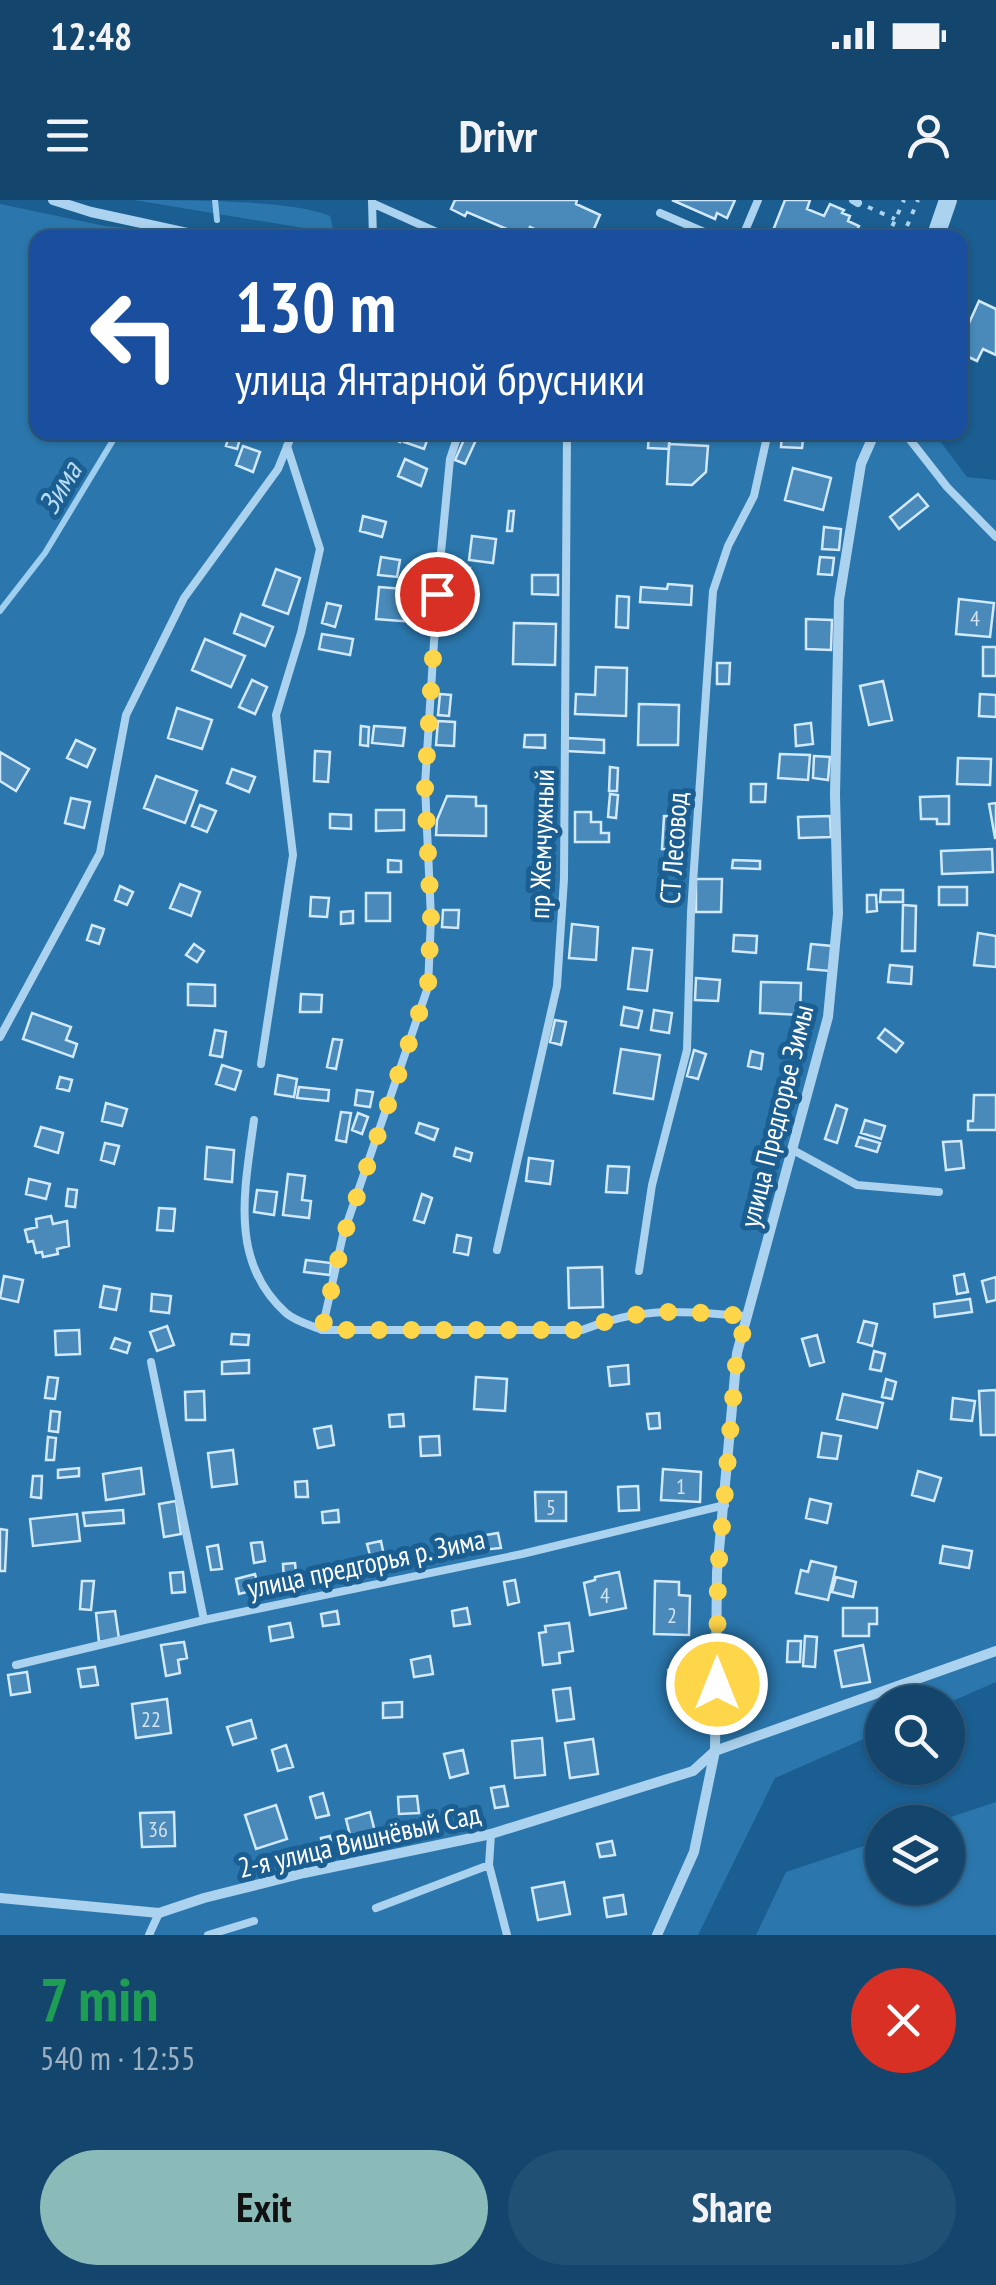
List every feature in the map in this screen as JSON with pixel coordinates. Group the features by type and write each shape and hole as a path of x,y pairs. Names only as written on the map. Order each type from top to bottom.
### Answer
{"street":[{"path":"54,200 173,230"},
{"path":"938,230 948,200"},
{"name":"улица Предгорье Зимы","path":"656,1935 694,1852 716,1751 718,1572 737,1354 828,1016 838,914 835,796 839,600 861,464 872,440"},
{"name":"2-я улица Вишнёвый Сад","path":"0,1898 159,1914 204,1898 491,1834 693,1771 716,1751 996,1652"}],"lane":[{"path":"745,230 758,200"},
{"path":"373,230 372,201 433,230"},
{"path":"660,213 699,230"},
{"path":"0,1036 100,853 126,715 184,598 278,468 290,440"},
{"path":"322,1330 344,1235 428,987 431,918 425,786 438,574 450,459 456,440"},
{"name":"пр Жемчужный","path":"498,1250 557,986 565,803 568,440"},
{"name":"СТ Лесовод","path":"639,1271 652,1185 687,1050 691,912 713,591 728,546 754,496 766,440"},
{"path":"911,440 996,539"},
{"path":"261,1064 293,855 276,715 301,633 320,549 287,446"},
{"path":"254,1120 243,1200 244,1238 262,1284 288,1315 322,1330 582,1330 612,1318 651,1310 747,1316"},
{"path":"793,1150 857,1185 939,1192"},
{"path":"151,1362 204,1620"},
{"name":"улица предгорья р. Зима","path":"16,1665 204,1620 522,1554 725,1505"},
{"path":"491,1834 489,1865 508,1935"},
{"path":"376,1908 489,1865"},
{"path":"149,1935 159,1914"},
{"path":"208,1935 254,1922"}],"path":[{"path":"891,230 904,200"},
{"path":"905,230 918,200"},
{"path":"856,201 895,220"}],"shaded area":[{"path":"134,200 237,202 291,207 330,216 333,230"},
{"path":"0,204 105,226 151,230 30,230 30,440 939,440 967,477 996,480 996,1682 965,1696 965,1685 865,1685 865,1738 775,1778 698,1935 0,1935"},
{"path":"996,1802 996,1935 756,1935 786,1872 865,1846 865,1905 965,1905 965,1812"}],"building":[{"path":"455,200 577,200 576,204 600,215 593,230 509,230 451,209"},
{"path":"672,200 735,200 727,218 717,213 715,219"},
{"path":"785,200 810,200 807,209 824,216 830,204 844,210 842,213 850,216 848,221 859,226 857,230 773,230"},
{"path":"979,301 996,309 996,355 983,349 977,361 968,357 968,325"},
{"path":"228,440 240,440 237,449 226,446"},
{"path":"405,440 427,440 424,449"},
{"path":"464,440 476,440 465,464 455,460"},
{"path":"648,440 670,440 669,449 648,448"},
{"path":"781,440 803,440 802,448 781,447"},
{"path":"669,444 708,446 706,472 692,485 667,484"},
{"path":"243,446 260,452 253,472 236,465"},
{"path":"405,459 427,469 421,486 398,476"},
{"path":"793,468 831,478 823,510 785,500"},
{"path":"918,494 928,506 899,529 890,517"},
{"path":"509,511 514,511 512,531 507,531"},
{"path":"363,516 386,522 382,537 360,531"},
{"path":"824,527 841,529 839,550 822,549"},
{"path":"472,536 496,539 493,563 469,560"},
{"path":"381,557 400,560 397,577 378,575"},
{"path":"820,557 834,558 832,575 818,574"},
{"path":"445,566 470,568 468,597 443,595"},
{"path":"276,569 300,578 288,614 263,605"},
{"path":"532,575 558,575 558,595 532,594"},
{"path":"668,584 692,586 691,605 640,602 641,587 667,589"},
{"path":"379,587 416,590 414,622 376,619"},
{"path":"617,596 629,597 628,628 616,627"},
{"path":"959,599 994,603 990,637 956,634"},
{"path":"327,603 341,606 335,627 322,623"},
{"path":"241,614 273,627 265,646 234,633"},
{"path":"806,619 832,620 831,650 806,649"},
{"path":"514,623 556,624 555,665 513,664"},
{"path":"322,634 353,639 350,655 319,649"},
{"path":"205,639 245,656 231,687 192,670"},
{"path":"983,647 996,647 996,676 983,676"},
{"path":"717,663 730,663 729,684 717,684"},
{"path":"596,667 627,668 626,716 575,714 576,694 595,695"},
{"path":"252,680 267,687 255,714 239,707"},
{"path":"883,681 892,720 869,725 860,686"},
{"path":"440,694 451,695 449,716 438,715"},
{"path":"980,694 996,695 996,717 979,716"},
{"path":"639,704 679,705 678,745 638,745"},
{"path":"177,708 212,720 202,749 168,738"},
{"path":"438,721 455,722 454,746 436,745"},
{"path":"811,723 813,744 796,746 795,725"},
{"path":"361,726 369,727 368,746 360,745"},
{"path":"374,726 405,728 403,746 372,743"},
{"path":"525,735 545,735 545,748 524,747"},
{"path":"568,738 604,740 604,753 567,751"},
{"path":"76,740 95,749 87,767 67,758"},
{"path":"315,751 330,752 328,782 314,781"},
{"path":"0,752 29,769 16,791 0,781"},
{"path":"780,754 810,755 808,780 778,778"},
{"path":"814,756 830,757 828,780 813,778"},
{"path":"958,758 991,759 990,785 957,784"},
{"path":"610,767 618,768 617,791 609,791"},
{"path":"232,769 255,777 249,792 227,783"},
{"path":"156,776 197,791 185,823 144,808"},
{"path":"751,784 766,784 765,802 751,802"},
{"path":"610,794 618,795 616,818 608,817"},
{"path":"447,796 476,797 476,806 486,806 486,836 436,835 437,820"},
{"path":"949,796 949,824 921,819 920,797"},
{"path":"71,798 90,802 84,828 65,823"},
{"path":"996,803 996,838 995,838 989,804"},
{"path":"200,805 216,811 207,832 192,826"},
{"path":"376,810 404,810 404,830 376,831"},
{"path":"575,812 591,812 591,822 601,822 601,833 609,833 609,842 575,842"},
{"path":"330,814 351,815 351,829 330,828"},
{"path":"664,816 683,817 681,850 662,849"},
{"path":"830,816 831,837 799,838 798,817"},
{"path":"992,849 993,872 942,874 941,851"},
{"path":"388,860 401,861 401,872 388,872"},
{"path":"733,860 760,861 760,869 732,868"},
{"path":"696,879 722,879 721,912 696,912"},
{"path":"180,884 200,892 191,916 170,908"},
{"path":"120,886 133,892 127,905 115,900"},
{"path":"939,887 967,887 967,905 939,905"},
{"path":"881,890 903,890 903,902 880,902"},
{"path":"366,893 390,893 390,921 366,921"},
{"path":"867,895 876,895 877,911 867,912"},
{"path":"311,897 329,898 327,917 310,916"},
{"path":"903,905 916,906 915,951 902,951"},
{"path":"443,910 459,910 458,928 442,927"},
{"path":"353,911 353,923 341,924 341,912"},
{"path":"572,924 598,927 596,960 569,958"},
{"path":"92,925 104,929 99,944 87,940"},
{"path":"978,933 996,936 996,967 974,965"},
{"path":"734,935 757,936 756,953 733,951"},
{"path":"194,944 204,951 197,962 186,955"},
{"path":"811,944 832,946 830,971 808,969"},
{"path":"633,948 652,950 647,991 628,989"},
{"path":"890,965 912,967 911,984 888,982"},
{"path":"696,978 720,980 718,1001 695,1000"},
{"path":"761,982 801,983 800,1015 760,1013"},
{"path":"188,984 215,985 215,1006 188,1005"},
{"path":"301,994 322,995 321,1012 300,1012"},
{"path":"624,1007 642,1011 638,1028 621,1025"},
{"path":"654,1010 672,1013 669,1033 651,1030"},
{"path":"32,1013 71,1027 66,1040 77,1044 73,1057 23,1039"},
{"path":"555,1020 566,1022 561,1045 550,1042"},
{"path":"885,1029 903,1043 896,1052 878,1038"},
{"path":"215,1030 226,1032 222,1057 210,1055"},
{"path":"333,1039 342,1040 336,1069 327,1067"},
{"path":"621,1049 660,1055 653,1099 614,1093"},
{"path":"694,1050 706,1054 698,1079 687,1076"},
{"path":"751,1051 763,1054 761,1069 748,1066"},
{"path":"222,1065 241,1071 235,1090 216,1084"},
{"path":"278,1075 297,1079 294,1097 275,1094"},
{"path":"60,1077 72,1080 69,1091 57,1088"},
{"path":"299,1087 329,1090 328,1101 297,1098"},
{"path":"357,1090 373,1092 370,1107 355,1105"},
{"path":"974,1095 996,1095 996,1130 968,1130 968,1121 973,1121"},
{"path":"106,1103 127,1109 122,1126 102,1121"},
{"path":"836,1105 847,1109 837,1143 825,1139"},
{"path":"341,1112 351,1113 346,1142 336,1140"},
{"path":"358,1113 368,1117 362,1134 352,1130"},
{"path":"865,1120 885,1126 881,1139 861,1133"},
{"path":"419,1123 438,1129 434,1140 416,1133"},
{"path":"41,1127 63,1133 58,1153 35,1146"},
{"path":"859,1137 880,1143 877,1152 856,1146"},
{"path":"961,1141 964,1168 946,1170 943,1142"},
{"path":"105,1143 119,1146 114,1164 101,1160"},
{"path":"207,1147 234,1150 232,1182 205,1179"},
{"path":"456,1148 472,1153 470,1161 454,1156"},
{"path":"529,1158 553,1161 550,1184 526,1181"},
{"path":"608,1166 629,1167 627,1193 606,1192"},
{"path":"288,1174 305,1176 302,1200 311,1201 309,1218 283,1215"},
{"path":"29,1179 50,1184 46,1199 26,1194"},
{"path":"68,1189 77,1190 75,1207 66,1206"},
{"path":"257,1190 277,1192 274,1215 254,1212"},
{"path":"422,1194 432,1198 424,1223 414,1220"},
{"path":"159,1208 175,1209 173,1231 157,1230"},
{"path":"51,1216 53,1224 67,1221 69,1246 57,1249 58,1254 43,1257 42,1252 36,1253 33,1241 28,1242 25,1230 37,1227 36,1219"},
{"path":"457,1235 471,1238 468,1255 454,1252"},
{"path":"306,1260 331,1263 330,1275 304,1272"},
{"path":"602,1267 603,1307 569,1308 568,1268"},
{"path":"964,1274 968,1292 957,1294 954,1276"},
{"path":"4,1276 23,1280 18,1302 0,1298"},
{"path":"996,1277 996,1300 987,1302 982,1281"},
{"path":"104,1286 120,1289 116,1310 100,1307"},
{"path":"152,1294 171,1296 169,1313 151,1311"},
{"path":"970,1299 972,1312 935,1317 934,1304"},
{"path":"864,1321 877,1324 872,1346 858,1342"},
{"path":"167,1326 174,1345 157,1351 150,1332"},
{"path":"79,1330 80,1354 56,1355 55,1331"},
{"path":"232,1334 249,1335 248,1345 231,1344"},
{"path":"817,1335 824,1362 810,1366 802,1339"},
{"path":"115,1338 130,1343 127,1353 111,1348"},
{"path":"874,1351 885,1354 881,1371 870,1369"},
{"path":"249,1360 249,1373 222,1374 222,1362"},
{"path":"628,1365 629,1384 610,1386 608,1367"},
{"path":"48,1377 58,1378 55,1399 45,1398"},
{"path":"476,1377 507,1379 505,1411 474,1409"},
{"path":"886,1379 896,1382 892,1399 882,1397"},
{"path":"996,1390 996,1435 981,1435 979,1391"},
{"path":"204,1391 205,1420 186,1420 185,1392"},
{"path":"843,1394 883,1403 877,1428 837,1419"},
{"path":"953,1398 975,1401 972,1421 951,1419"},
{"path":"51,1411 60,1412 58,1432 49,1431"},
{"path":"659,1413 660,1428 649,1429 647,1414"},
{"path":"403,1414 404,1426 390,1427 389,1415"},
{"path":"331,1426 334,1445 318,1448 314,1429"},
{"path":"822,1433 841,1436 837,1459 818,1457"},
{"path":"439,1436 440,1455 421,1456 420,1437"},
{"path":"48,1437 56,1438 54,1460 46,1460"},
{"path":"233,1450 237,1484 212,1487 208,1453"},
{"path":"79,1468 79,1476 58,1478 58,1470"},
{"path":"141,1468 144,1494 106,1500 103,1474"},
{"path":"663,1469 701,1472 700,1502 661,1500"},
{"path":"918,1471 941,1478 934,1501 912,1495"},
{"path":"33,1476 42,1476 41,1498 31,1497"},
{"path":"307,1481 308,1497 296,1497 295,1482"},
{"path":"638,1486 639,1510 619,1511 618,1487"},
{"path":"535,1492 566,1492 566,1521 536,1521"},
{"path":"810,1499 831,1504 827,1523 806,1518"},
{"path":"176,1501 181,1534 164,1537 159,1504"},
{"path":"123,1510 124,1523 85,1526 83,1513"},
{"path":"338,1510 339,1522 323,1523 322,1512"},
{"path":"77,1514 80,1541 33,1546 30,1519"},
{"path":"0,1529 7,1530 5,1571 0,1571"},
{"path":"498,1533 501,1548 482,1550 480,1536"},
{"path":"381,1541 384,1556 371,1559 367,1544"},
{"path":"262,1542 265,1561 254,1563 251,1543"},
{"path":"218,1545 222,1569 211,1570 207,1547"},
{"path":"943,1546 972,1551 969,1568 940,1563"},
{"path":"811,1561 836,1567 828,1600 796,1593 801,1570 808,1572"},
{"path":"295,1563 297,1582 284,1583 283,1564"},
{"path":"183,1572 185,1592 172,1593 170,1573"},
{"path":"619,1572 626,1608 590,1615 584,1583"},
{"path":"255,1574 259,1589 239,1594 236,1579"},
{"path":"836,1577 856,1582 853,1597 832,1592"},
{"path":"515,1580 519,1602 508,1605 504,1582"},
{"path":"82,1581 94,1581 91,1610 80,1609"},
{"path":"655,1581 679,1582 679,1595 690,1596 689,1635 654,1634"},
{"path":"467,1608 470,1624 454,1626 452,1611"},
{"path":"843,1608 877,1608 877,1624 869,1624 869,1636 843,1636"},
{"path":"115,1611 119,1639 99,1642 96,1613"},
{"path":"337,1611 339,1624 323,1626 321,1614"},
{"path":"290,1623 293,1637 271,1641 269,1627"},
{"path":"569,1623 573,1651 559,1653 560,1663 543,1665 539,1633 546,1632 545,1626"},
{"path":"805,1636 817,1637 815,1667 803,1666"},
{"path":"788,1641 801,1641 800,1662 787,1662"},
{"path":"184,1642 187,1658 178,1660 180,1673 166,1676 161,1645"},
{"path":"863,1645 870,1682 842,1687 835,1651"},
{"path":"430,1656 433,1674 414,1677 411,1660"},
{"path":"95,1667 98,1685 81,1687 78,1669"},
{"path":"682,1668 686,1697 673,1699 668,1670"},
{"path":"27,1672 30,1692 11,1695 8,1675"},
{"path":"570,1688 574,1719 557,1721 553,1690"},
{"path":"167,1699 171,1733 136,1738 132,1704"},
{"path":"402,1702 402,1717 383,1718 383,1703"},
{"path":"251,1720 256,1738 233,1745 227,1727"},
{"path":"542,1738 545,1775 515,1778 512,1741"},
{"path":"593,1739 598,1774 570,1778 565,1743"},
{"path":"286,1745 293,1767 278,1771 272,1750"},
{"path":"463,1750 468,1773 450,1778 444,1754"},
{"path":"504,1786 508,1806 495,1808 491,1788"},
{"path":"323,1793 329,1815 316,1818 310,1797"},
{"path":"417,1796 419,1813 399,1814 398,1797"},
{"path":"276,1805 287,1839 256,1849 245,1815"},
{"path":"174,1812 175,1846 142,1847 140,1813"},
{"path":"370,1812 376,1836 352,1843 346,1819"},
{"path":"330,1836 334,1855 325,1857 321,1838"},
{"path":"612,1841 615,1855 600,1857 597,1844"},
{"path":"564,1882 570,1914 538,1920 532,1888"},
{"path":"623,1895 626,1914 607,1917 604,1898"}],"waterway":[{"name":"Зима","path":"215,200 217,220"},
{"name":"Зима","path":"0,611 45,553 113,440"}],"route":[{"path":"437,594 425,786 431,918 428,987 344,1235 322,1330 582,1330 612,1318 651,1310 747,1316 737,1354 718,1572 717,1684"}]}
